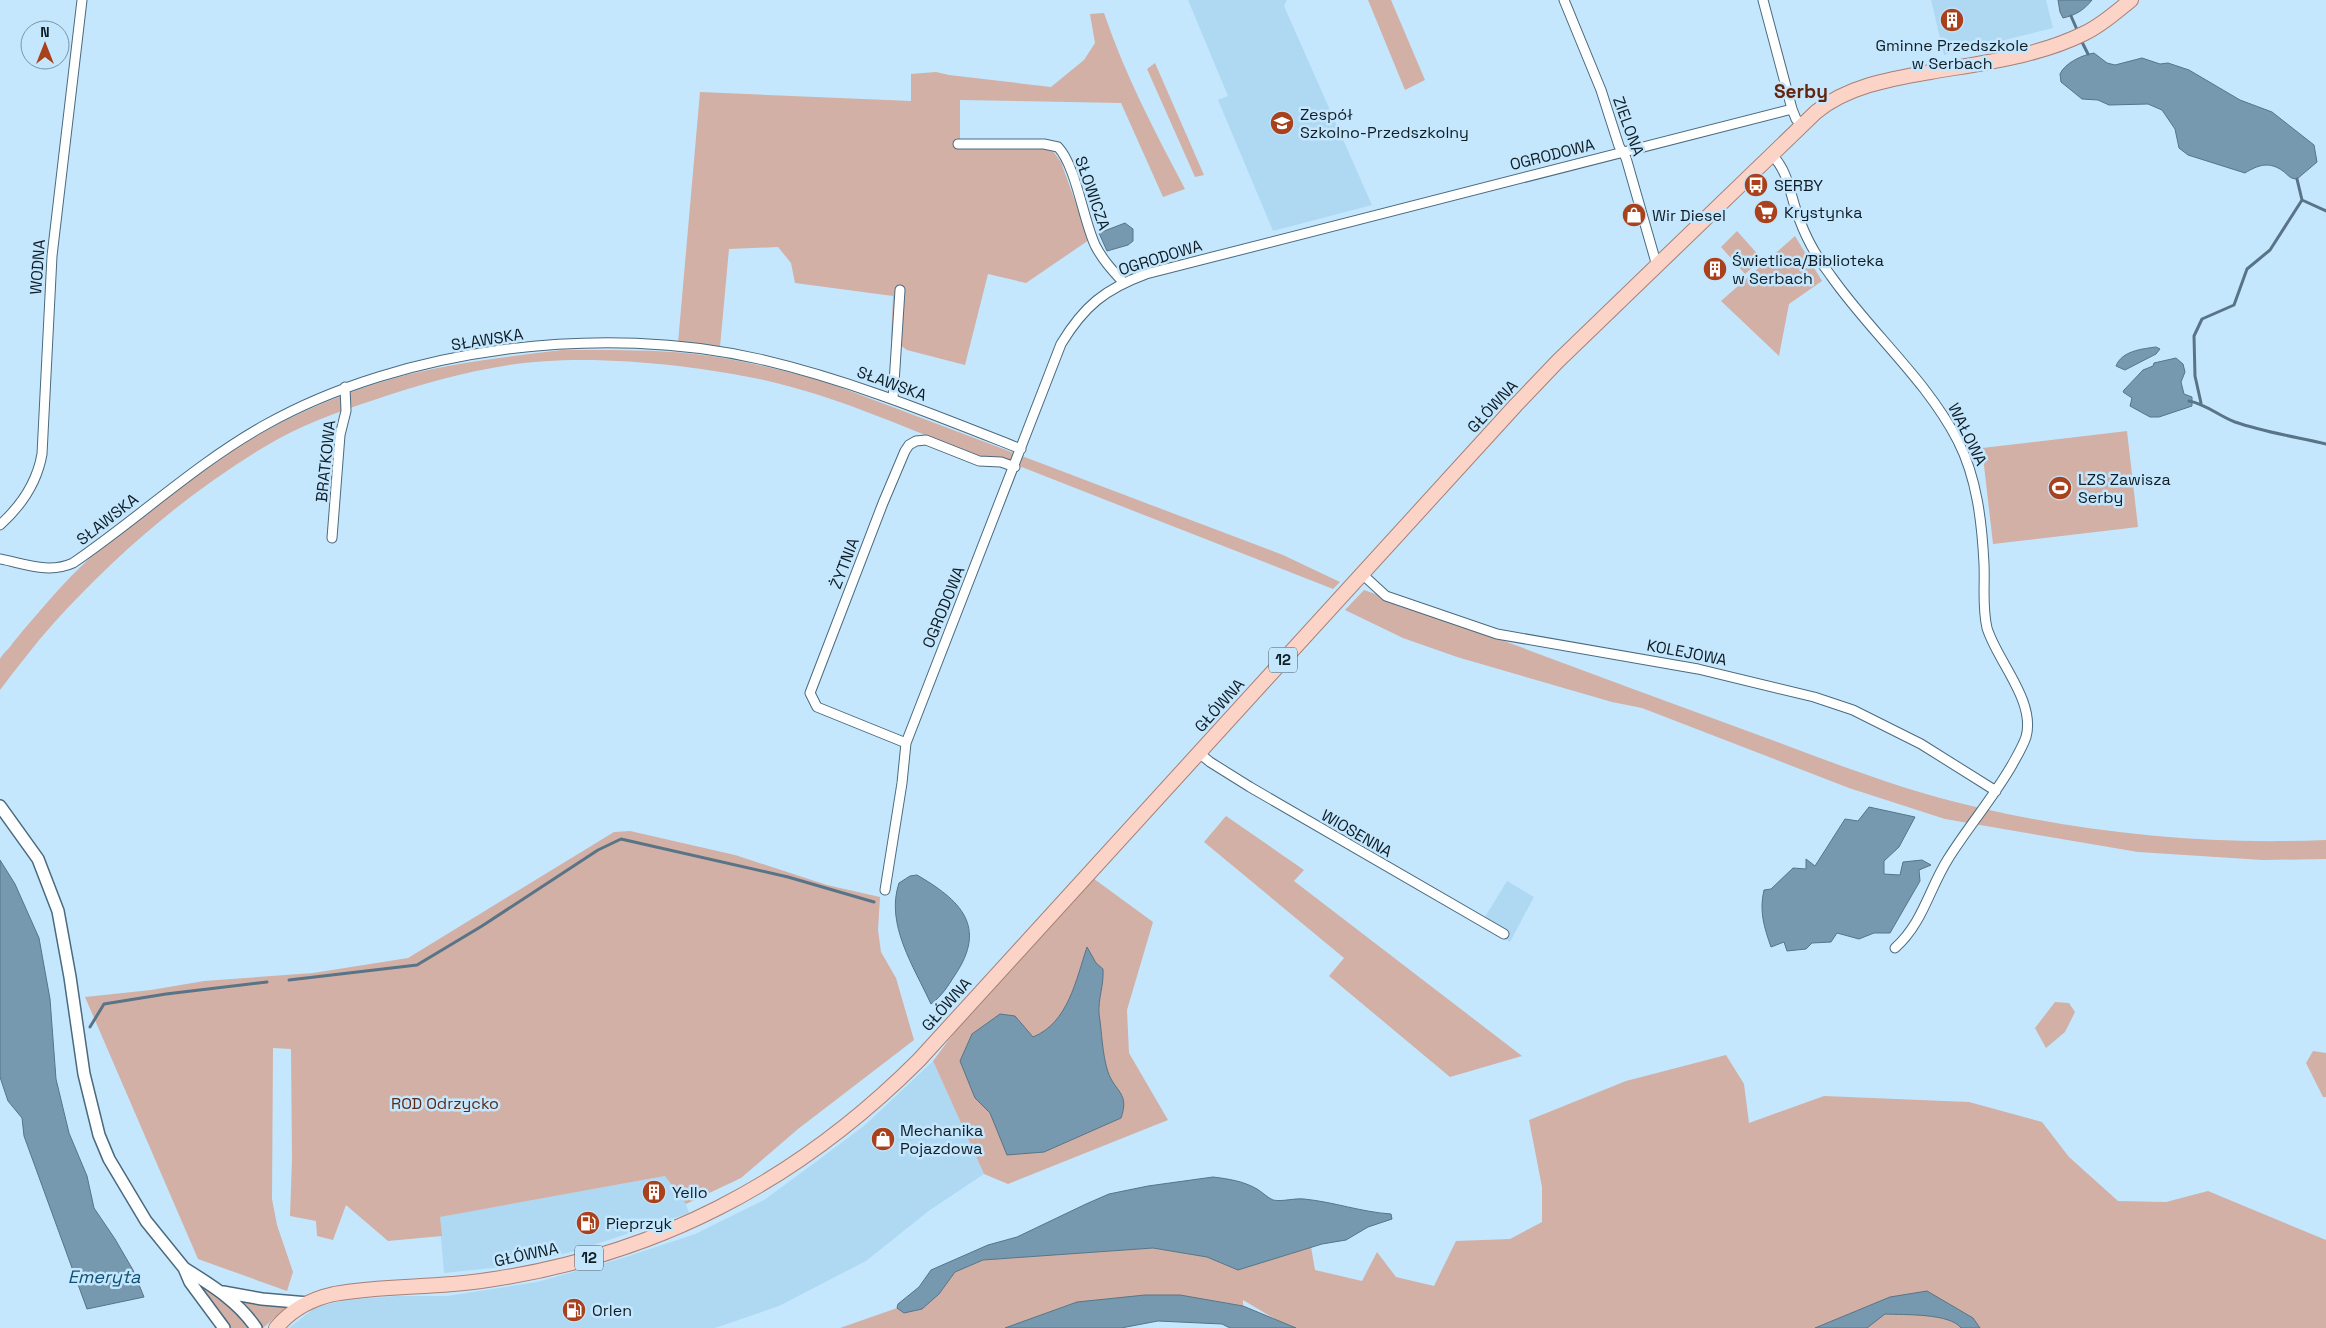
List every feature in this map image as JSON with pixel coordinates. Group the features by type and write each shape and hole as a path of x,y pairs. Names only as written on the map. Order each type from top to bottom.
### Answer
{"main road":[{"name":"GŁÓWNA","path":"276,1328 288,1316 323,1296 346,1292 482,1281 573,1262 645,1240 679,1227 760,1186 838,1134 890,1089 926,1053 1558,361 1802,125 1831,101 1863,87 2044,49 2079,35 2108,19 2131,0"},
{"path":"0,806 38,860 58,911 84,1074 99,1135 109,1159 146,1221 184,1268 190,1282 224,1328"},
{"path":"184,1268 221,1291 244,1312 256,1328"},
{"path":"221,1291 262,1299 308,1303"}],"street":[{"name":"WODNA","path":"0,525 12,514 34,482 42,454 52,256 82,0"},
{"name":"ZIELONA","path":"1564,0 1601,90 1622,152 1626,158 1657,266"},
{"path":"1762,0 1792,109 1796,119 1802,125"},
{"name":"OGRODOWA","path":"884,890 902,783 906,743 1061,344 1073,324 1101,296 1123,282 1222,253 1792,109"},
{"name":"SŁOWICZA","path":"958,144 1044,144 1058,147 1064,154 1094,243 1106,263 1123,282"},
{"name":"WAŁOWA","path":"1772,155 1784,171 1799,220 1826,269 1883,341 1937,404 1957,439 1971,472 1979,511 1984,564 1985,619 1995,651 2022,698 2027,724 2026,736 2019,752 1996,791 1946,861 1915,926 1895,948"},
{"path":"893,398 900,290"},
{"name":"SŁAWSKA","path":"0,559 50,570 61,569 74,563 224,448 268,423 345,387 381,375 458,357 578,342 656,345 729,353 852,384 893,398 1021,450"},
{"name":"BRATKOWA","path":"332,538 340,435 346,411 345,387"},
{"name":"ŻYTNIA","path":"906,743 817,707 810,693 884,503 905,451 916,441 926,440 979,461 1001,462 1014,467"},
{"name":"KOLEJOWA","path":"1362,574 1386,596 1497,634 1698,669 1796,692 1852,710 1921,744 1996,791"},
{"name":"WIOSENNA","path":"1199,753 1218,767 1344,844 1504,934"}],"shaded area":[{"name":"Zespół Szkolno-Przedszkolny","path":"1188,0 1287,0 1284,6 1372,205 1273,231 1218,100 1228,96"},
{"path":"1931,0 2046,0 2053,28 1944,55"},
{"path":"1507,881 1534,897 1510,942 1480,925"},
{"path":"933,1061 984,1174 930,1210 866,1261 779,1306 715,1328 289,1328 316,1307 346,1300 396,1296 447,1296 537,1282 623,1258 695,1234 764,1200 865,1125"},
{"path":"665,1176 686,1204 689,1213 576,1251 503,1267 444,1273 439,1217"}],"green space":[{"path":"1368,0 1391,0 1425,80 1405,90"},
{"path":"1104,13 1131,81 1185,189 1163,197 1121,103 960,100 960,146 1041,147 1053,151 1061,162 1089,240 1026,283 988,274 965,365 907,350 891,339 893,296 795,283 791,263 778,247 729,249 720,347 678,343 700,92 911,101 911,74 936,72 1051,87 1084,60 1095,43 1090,14"},
{"path":"1155,63 1204,175 1195,177 1147,69"},
{"path":"1737,231 1762,259 1745,274 1721,247"},
{"path":"1795,236 1822,281 1789,304 1779,356 1721,301"},
{"path":"562,350 651,351 703,355 798,374 829,383 1283,555 1340,582 1333,589 1001,459 985,459 876,415 792,387 735,374 670,365 603,360 539,362 475,371 407,389 318,420 266,446 208,484 126,550 53,624 0,690 1,657 61,587 95,553 132,521 214,461 304,412 349,393 395,378 457,364"},
{"name":"LZS Zawisza Serby","path":"2127,431 2138,527 1993,544 1982,448"},
{"path":"1364,590 1858,772 1946,800 2063,824 2150,836 2238,841 2326,840 2326,859 2263,860 2138,852 1945,819 1849,788 1642,708 1612,702 1457,657 1403,638 1345,610"},
{"path":"1226,816 1304,870 1294,881 1522,1056 1450,1077 1329,976 1344,958 1204,842"},
{"name":"ROD Odrzycko","path":"630,831 735,855 827,885 880,897 878,930 881,952 896,978 914,1040 798,1129 741,1178 686,1204 665,1176 440,1217 442,1236 388,1241 346,1205 333,1240 317,1236 316,1221 290,1216 292,1159 291,1049 273,1048 272,1199 277,1225 293,1272 287,1291 198,1259 85,997 151,990 204,981 313,973 408,958 614,832"},
{"path":"1086,873 1153,922 1127,1010 1129,1053 1168,1120 1008,1184 984,1174 933,1061 1011,957"},
{"path":"2055,1002 2069,1003 2075,1012 2065,1032 2046,1048 2035,1028"},
{"path":"2313,1051 2326,1053 2326,1097 2323,1097 2306,1063"},
{"path":"1726,1055 1744,1084 1749,1123 1824,1096 1969,1102 2042,1122 2069,1157 2118,1201 2166,1202 2208,1191 2326,1240 2326,1328 1290,1328 1243,1300 1243,1306 1180,1295 1145,1295 1077,1302 1005,1328 840,1328 897,1308 904,1313 939,1294 955,1272 983,1260 1153,1248 1207,1257 1238,1270 1311,1247 1315,1270 1362,1281 1377,1252 1396,1277 1434,1286 1456,1241 1510,1239 1542,1222 1542,1187 1529,1120 1626,1081"},
{"path":"192,1279 205,1284 251,1328 231,1328"},
{"path":"236,1298 289,1305 263,1328"}],"water":[{"path":"2058,0 2092,0 2079,12 2063,18"},
{"path":"2094,53 2107,63 2115,65 2142,58 2160,64 2168,63 2189,70 2240,100 2272,112 2314,145 2317,162 2295,179 2273,166 2259,166 2245,173 2188,155 2179,148 2175,129 2162,110 2148,104 2109,105 2098,100 2082,99 2061,82 2060,74 2066,66 2079,58"},
{"path":"1125,223 1133,229 1133,241 1128,245 1107,251 1099,233"},
{"path":"2156,347 2160,349 2156,354 2125,370 2116,366 2127,354"},
{"path":"2176,358 2183,364 2185,372 2181,382 2184,394 2192,397 2192,406 2159,417 2150,417 2130,406 2132,398 2123,392 2143,370 2153,366 2154,363"},
{"path":"1869,807 1915,817 1899,847 1884,861 1884,874 1900,875 1903,862 1922,860 1931,865 1919,870 1920,881 1890,933 1874,933 1859,939 1837,933 1831,942 1812,943 1806,949 1787,951 1784,942 1771,947 1763,919 1764,890 1771,889 1793,868 1806,869 1806,859 1815,866 1845,819 1858,821"},
{"name":"Emeryta","path":"0,860 15,884 39,938 50,999 56,1079 69,1133 87,1176 94,1208 133,1270 144,1297 87,1309 24,1136 22,1118 8,1101 0,1077"},
{"path":"917,875 946,894 957,905 969,928 969,942 965,958 947,987 931,1004 903,945 898,930 896,914 896,898 899,883 910,876"},
{"path":"1087,947 1096,963 1103,969 1099,1008 1102,1043 1108,1072 1123,1098 1121,1118 1044,1152 1007,1155 990,1113 975,1098 960,1061 972,1034 1000,1014 1015,1016 1033,1037 1055,1022 1069,999"},
{"path":"1213,1177 1246,1184 1273,1200 1315,1200 1391,1214 1392,1219 1368,1227 1346,1240 1322,1244 1238,1270 1207,1257 1153,1248 983,1260 955,1272 939,1294 922,1309 904,1313 897,1308 898,1304 919,1287 931,1270 988,1245 1017,1237 1109,1194 1148,1186"},
{"path":"1927,1291 1973,1318 1980,1328 1961,1328 1955,1323 1937,1317 1885,1314 1867,1328 1815,1328 1890,1297"},
{"path":"1145,1295 1180,1295 1243,1306 1296,1328 1230,1328 1222,1324 1158,1321 1121,1328 1005,1328 1077,1302"}],"waterway":[{"path":"2071,16 2078,32"},
{"path":"2081,40 2088,54"},
{"path":"2201,403 2195,376 2194,336 2202,319 2234,305 2247,269 2270,250 2302,200 2297,179"},
{"path":"2302,200 2326,211"},
{"path":"2189,401 2246,426 2326,444"},
{"path":"289,980 417,965 482,926 598,850 621,839 788,877 874,902"},
{"path":"90,1027 104,1004 166,994 267,982"}],"place":[{"name":"Gminne Przedszkole w Serbach","path":"1952,20"},
{"name":"Zespół Szkolno-Przedszkolny","path":"1282,123"},
{"name":"SERBY","path":"1756,185"},
{"name":"Krystynka","path":"1766,212"},
{"name":"Wir Diesel","path":"1634,215"},
{"name":"Świetlica/Biblioteka w Serbach","path":"1715,269"},
{"name":"LZS Zawisza Serby","path":"2060,488"},
{"name":"Mechanika Pojazdowa","path":"883,1139"},
{"name":"Yello","path":"654,1192"},
{"name":"Pieprzyk","path":"588,1223"},
{"name":"Orlen","path":"574,1310"}],"district":[{"name":"Serby","path":"1801,91"}]}
